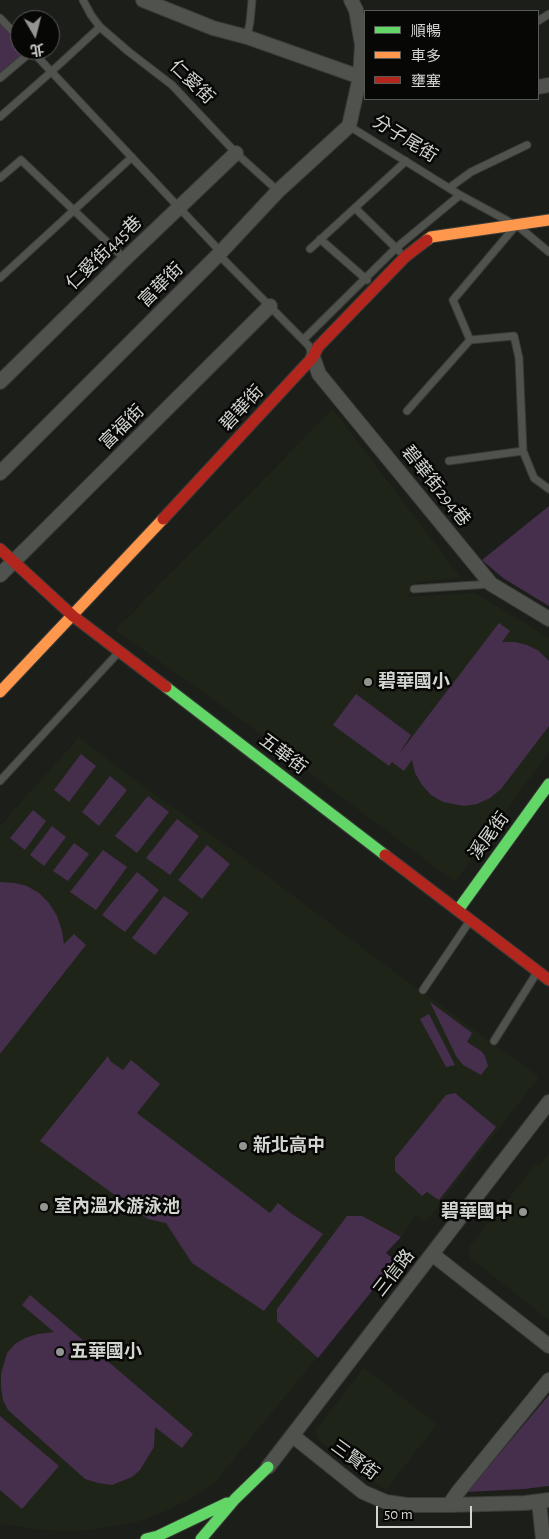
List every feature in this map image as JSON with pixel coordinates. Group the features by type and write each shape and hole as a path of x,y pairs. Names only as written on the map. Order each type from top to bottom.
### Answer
{"street":[{"path":"143,0 213,28 247,37 362,77"},
{"name":"分子尾街","path":"349,126 362,77 362,45 356,10 351,0"},
{"name":"富華街","path":"0,473 220,253 278,191 349,126"},
{"name":"仁愛街445巷","path":"0,382 236,152"},
{"name":"碧華街","path":"0,692 313,357 318,347 405,256 431,237 549,220"},
{"name":"富福街","path":"0,574 270,306"},
{"name":"碧華街294巷","path":"313,357 319,374 491,584 549,619"},
{"name":"五華街","path":"0,549 73,616 458,910 545,974"},
{"name":"溪尾街","path":"458,910 549,784"},
{"name":"三信路","path":"228,1525 268,1467 549,1102"},
{"path":"432,1254 549,1346"},
{"path":"449,1505 549,1380"},
{"name":"三賢街","path":"293,1436 363,1492 386,1502 407,1505 449,1505 544,1501"},
{"name":"三信路","path":"200,1539 235,1499 268,1467"},
{"path":"146,1539 158,1536 235,1499"},
{"path":"544,1501 544,1539"}],"lane":[{"name":"仁愛街","path":"83,0 91,16 100,27 172,85 236,152 278,191"},
{"path":"247,37 252,0"},
{"path":"0,18 10,28"},
{"path":"0,117 100,27"},
{"path":"0,78 21,60"},
{"path":"40,60 217,248 224,260 309,346 313,357"},
{"name":"分子尾街","path":"349,126 448,188 516,225 549,252"},
{"path":"448,188 471,172 527,145"},
{"path":"0,278 132,157"},
{"path":"0,178 21,160 125,259"},
{"path":"310,249 406,161"},
{"path":"303,340 396,248 460,194"},
{"path":"355,208 405,256"},
{"path":"470,340 453,300 516,225"},
{"path":"320,239 376,286"},
{"path":"407,411 470,340 514,336 519,358 523,451 534,478 549,489"},
{"path":"449,461 523,451"},
{"path":"414,589 491,584"},
{"path":"0,781 120,651"},
{"path":"423,990 471,919"},
{"path":"494,1041 545,974"}],"shaded area":[{"path":"0,23 10,34 10,60 16,60 0,74"},
{"name":"碧華國小","path":"333,409 461,578 417,582 407,597 475,593 549,638 549,751 455,882 280,751 249,725 115,630"},
{"path":"549,506 549,606 503,578 482,560"},
{"path":"499,623 510,631 502,642 515,642 527,645 539,651 549,661 549,726 501,789 490,798 477,804 464,806 443,802 431,795 422,785 415,773 412,760 404,771 392,762 389,766 333,725 356,694 411,735 399,754"},
{"name":"新北高中","path":"79,737 129,776 246,860 392,970 539,1077 426,1222 416,1214 401,1237 386,1253 396,1261 215,1482 193,1497 164,1512 137,1522 98,1529 66,1531 34,1529 0,1523 0,826"},
{"path":"81,754 96,766 69,802 54,790"},
{"path":"110,776 127,790 99,826 82,812"},
{"path":"148,796 169,812 137,853 115,836"},
{"path":"33,810 46,821 25,850 10,838"},
{"path":"177,819 199,836 170,875 146,858"},
{"path":"52,826 66,837 44,866 30,855"},
{"path":"74,843 89,854 68,881 53,871"},
{"path":"207,845 230,864 202,899 178,880"},
{"path":"103,850 127,867 96,910 70,892"},
{"path":"137,872 159,890 125,932 102,915"},
{"path":"0,882 27,886 39,893 49,903 57,916 64,944 74,934 86,945 0,1054"},
{"path":"164,896 189,913 155,955 132,938"},
{"path":"430,1002 472,1033 467,1042 481,1051 485,1056 488,1066 481,1075 463,1065 456,1056"},
{"path":"429,1014 455,1065 446,1067 420,1019"},
{"path":"108,1056 110,1061 123,1070 131,1060 160,1084 137,1113 270,1213 278,1203 323,1234 264,1311 192,1263 166,1223 148,1219 40,1141"},
{"path":"455,1093 496,1127 439,1200 427,1192 422,1196 395,1171 395,1158 446,1095"},
{"name":"碧華國中","path":"549,1154 549,1320 470,1258 469,1247 536,1164 539,1166"},
{"path":"347,1216 362,1216 401,1237 386,1253 396,1261 318,1358 277,1321 277,1309"},
{"path":"30,1295 193,1434 182,1448 155,1427 154,1447 140,1470 132,1477 112,1485 98,1483 85,1479 8,1410 3,1400 1,1387 1,1374 7,1353 15,1344 25,1338 54,1332 22,1305"},
{"path":"364,1368 437,1424 386,1490 319,1441 315,1431"},
{"path":"549,1395 549,1486 467,1492"},
{"path":"0,1416 59,1466 22,1509 0,1490"}],"traffic: fast":[{"path":"166,687 385,855"},
{"path":"458,910 549,784"},
{"path":"201,1539 235,1499 268,1467"},
{"path":"146,1539 158,1536 227,1503"}],"traffic: slow":[{"path":"427,240 431,237 549,220"},
{"path":"0,692 163,519"}],"traffic: jam":[{"path":"163,519 313,357 318,347 405,257 427,240"},
{"path":"0,549 73,616 166,687"},
{"path":"385,855 549,980"}],"place":[{"name":"碧華國小","path":"368,682"},
{"name":"新北高中","path":"243,1146"},
{"name":"室內溫水游泳池","path":"44,1207"},
{"name":"碧華國中","path":"523,1212"},
{"name":"五華國小","path":"60,1352"}]}
